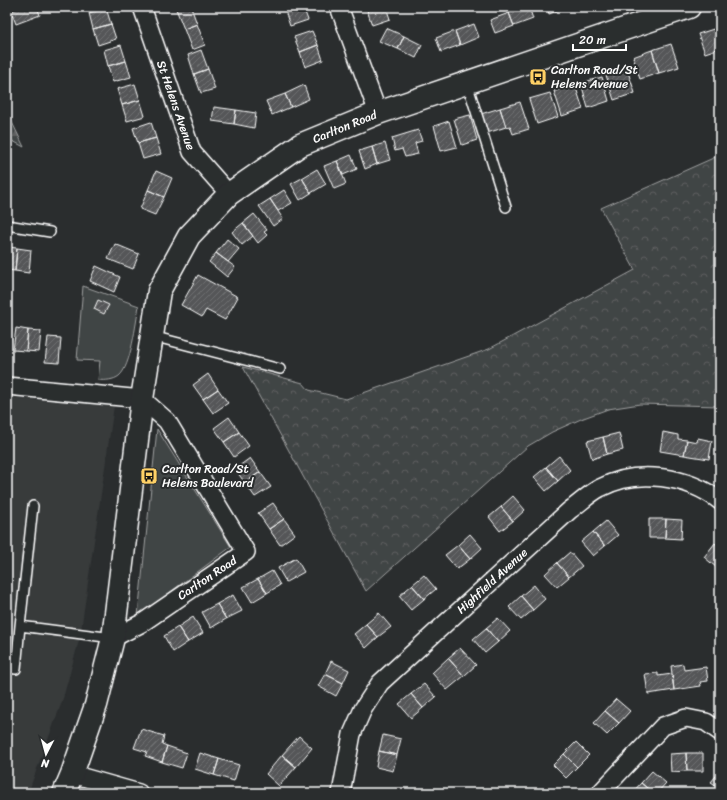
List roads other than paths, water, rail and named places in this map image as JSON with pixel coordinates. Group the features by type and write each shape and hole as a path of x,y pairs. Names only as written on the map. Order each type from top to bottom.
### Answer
{"main road":[{"name":"Carlton Road","path":"68,784 96,705 113,638 142,399 159,291 189,236 229,194 300,145 378,113 686,7"}],"street":[{"name":"St Helens Avenue","path":"142,7 192,152 229,194"},
{"path":"339,7 378,113"},
{"path":"7,386 142,399"},
{"name":"Carlton Road","path":"113,638 142,623 246,552 167,421 142,399"},
{"name":"Highfield Avenue","path":"341,793 352,734 363,709 380,683 570,510 600,488 630,477 665,477 698,488 720,501"},
{"path":"600,793 663,726 686,718 706,722 720,732"},
{"path":"68,784 139,793"}],"lane":[{"path":"466,83 506,207"},
{"path":"7,225 50,232"},
{"path":"152,336 280,369"},
{"path":"7,668 16,669 33,506"},
{"path":"20,626 113,638"}],"place":[{"name":"Carlton Road/St Helens Avenue","path":"538,77"},
{"name":"Carlton Road/St Helens Boulevard","path":"149,476"}]}
